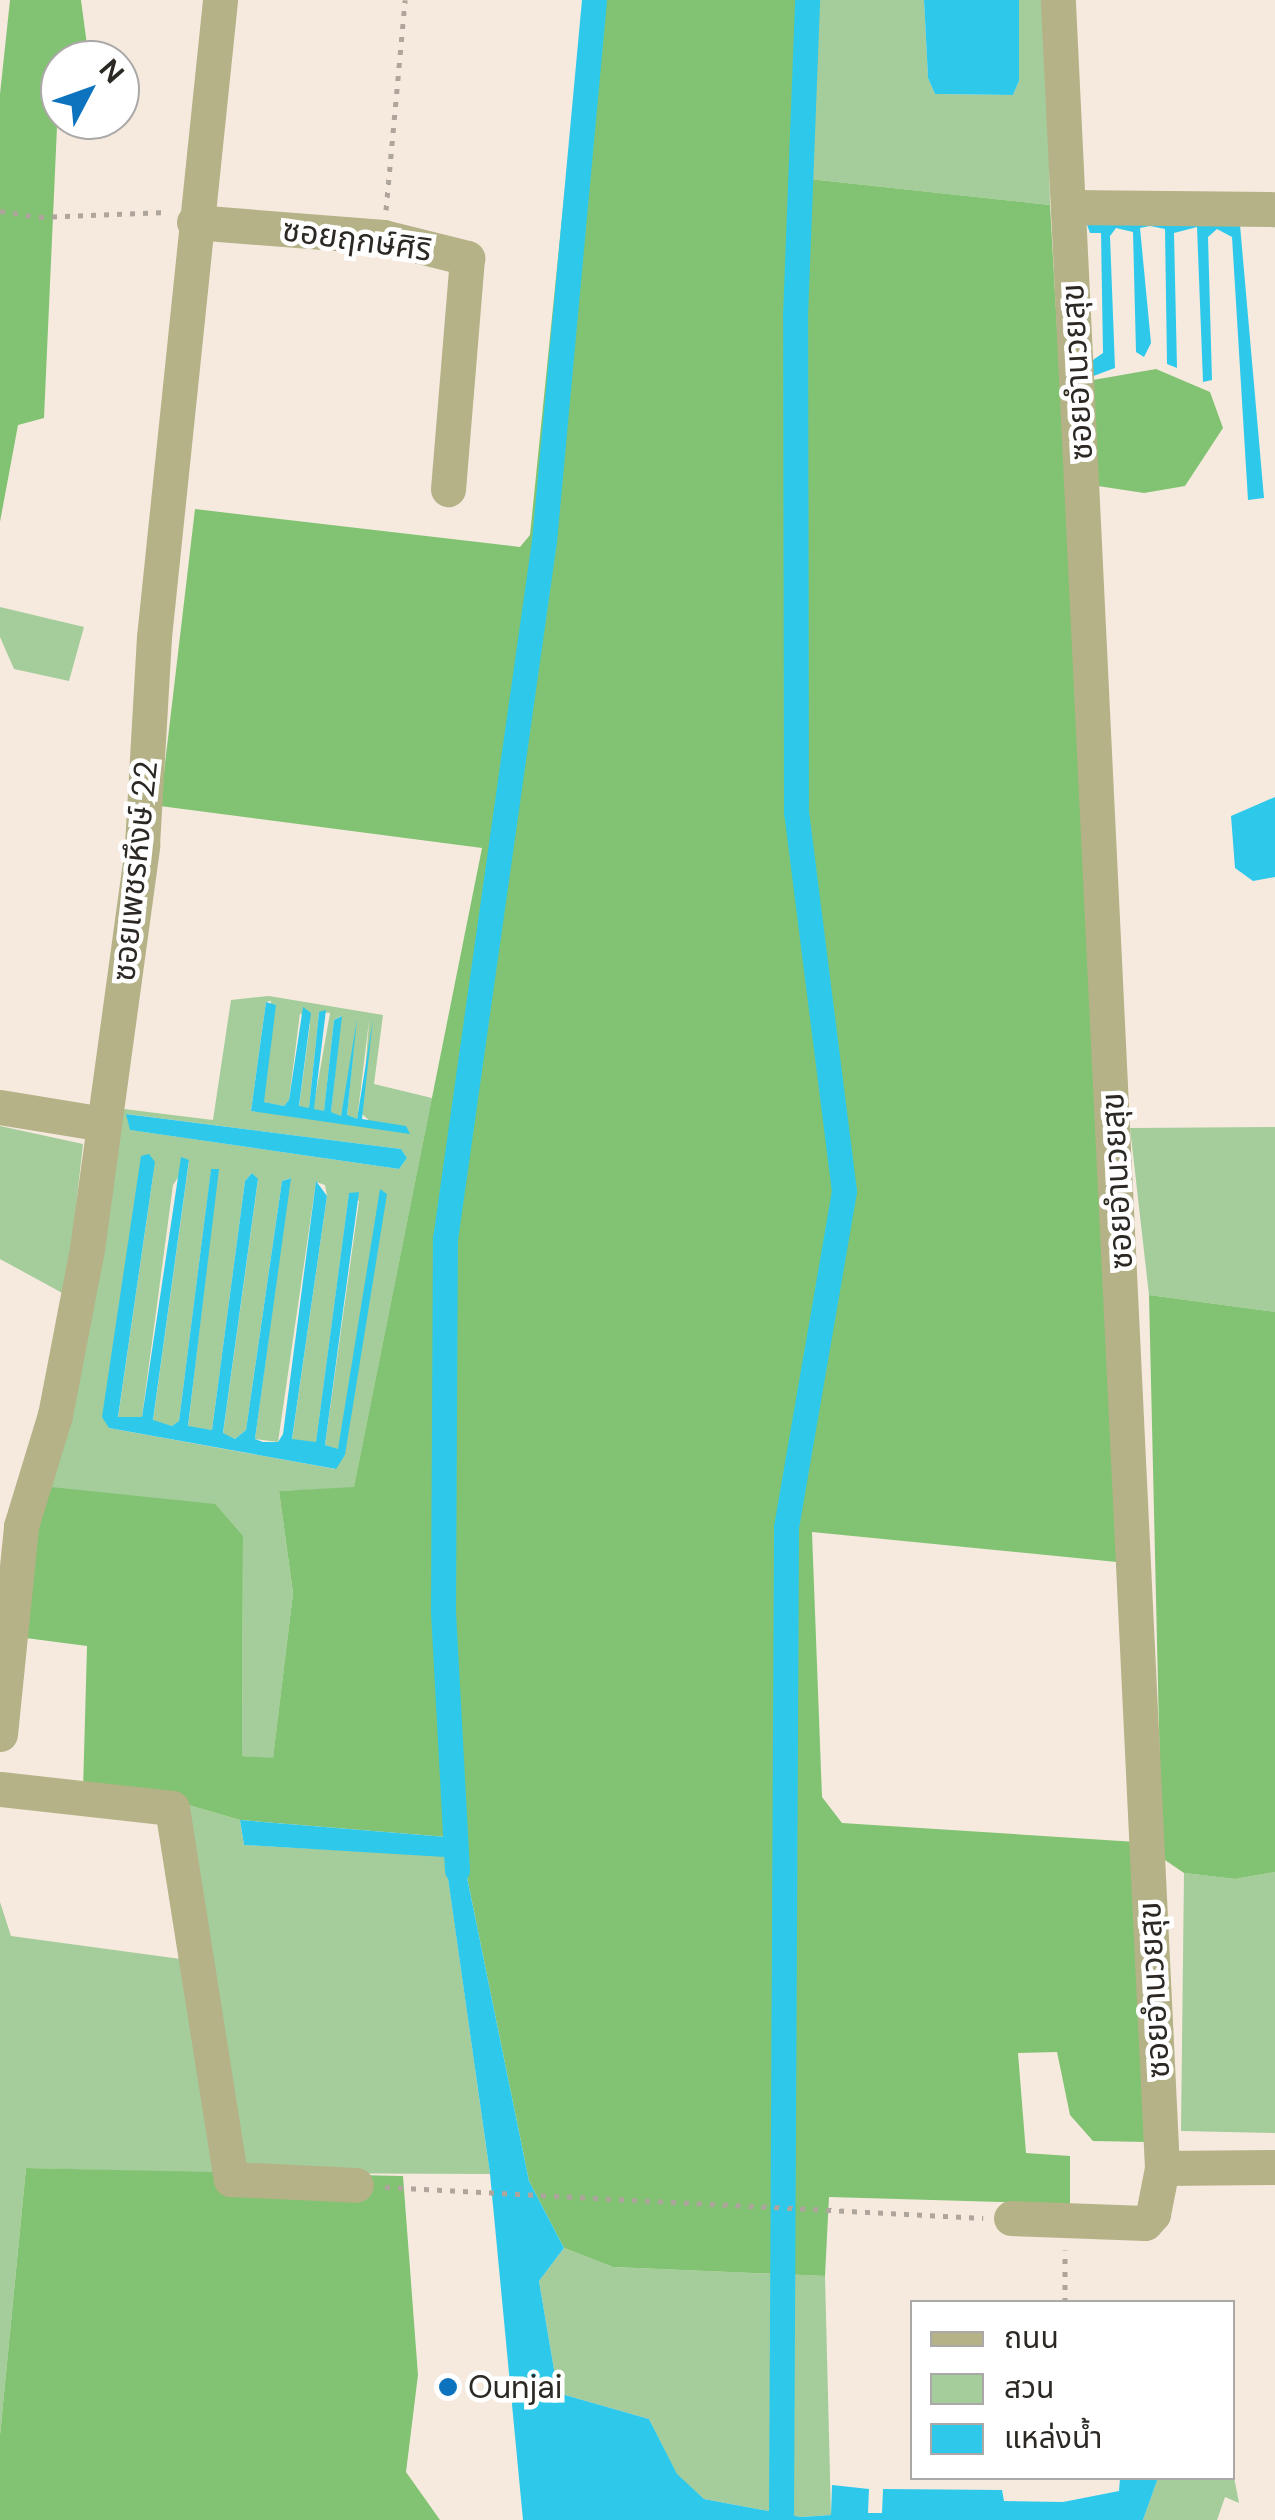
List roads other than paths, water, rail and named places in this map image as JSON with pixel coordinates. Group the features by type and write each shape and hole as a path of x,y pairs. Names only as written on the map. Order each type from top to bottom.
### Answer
{"street":[{"name":"ซอยเพชรหึงษ์ 22","path":"0,1734 21,1526 55,1415 104,1124 142,845 154,637 220,0"},
{"name":"ซอยอำนวยสุข","path":"1010,2218 1144,2223 1153,2214 1162,2168 1058,0"},
{"path":"1069,208 1275,209"},
{"name":"ซอยฤกษ์ศิริ","path":"195,216 383,238 467,258 448,489"},
{"path":"0,1107 104,1124"},
{"path":"0,1789 172,1808 231,2180 356,2185"},
{"path":"1162,2168 1275,2166"}],"water":[{"path":"924,0 1019,0 1019,81 1013,95 935,94 928,78"},
{"path":"1086,222 1240,225 1264,498 1248,500 1232,237 1217,229 1208,237 1212,380 1203,382 1197,227 1174,233 1177,368 1167,364 1165,229 1150,226 1140,228 1151,343 1144,357 1136,352 1133,232 1116,228 1110,236 1115,368 1088,378 1090,362 1103,353 1101,233 1090,233"},
{"path":"1275,797 1275,877 1253,881 1235,868 1231,816"},
{"path":"266,1002 276,1005 264,1102 284,1106 289,1100 303,1007 311,1013 299,1106 309,1108 319,1012 326,1010 314,1109 324,1111 334,1020 342,1016 331,1112 341,1116 357,1019 347,1115 357,1119 373,1019 362,1119 406,1126 410,1134 251,1111"},
{"path":"126,1114 401,1149 407,1158 399,1169 130,1130"},
{"path":"149,1154 155,1162 118,1417 142,1417 181,1157 189,1160 153,1420 172,1426 179,1421 211,1169 219,1169 188,1426 212,1430 245,1181 252,1173 258,1179 223,1433 235,1439 246,1430 282,1181 291,1178 255,1439 263,1442 278,1442 283,1434 316,1181 327,1196 292,1439 316,1442 349,1193 359,1192 325,1445 338,1449 380,1189 387,1194 345,1455 336,1469 109,1428 102,1417 141,1156"},
{"path":"240,1820 459,1838 529,2181 564,2248 539,2281 558,2393 649,2419 677,2474 704,2499 801,2517 831,2515 832,2485 869,2489 868,2513 882,2513 883,2489 1002,2490 1004,2501 1063,2502 1119,2491 1120,2480 1157,2480 1143,2520 523,2520 490,2174 445,1857 244,1845"}],"waterway":[{"path":"457,1870 443,1609 445,1239 544,541 594,0"},
{"path":"781,2520 786,1527 844,1191 796,813 795,316 807,0"}],"place":[{"name":"Ounjai","path":"448,2387"}]}
